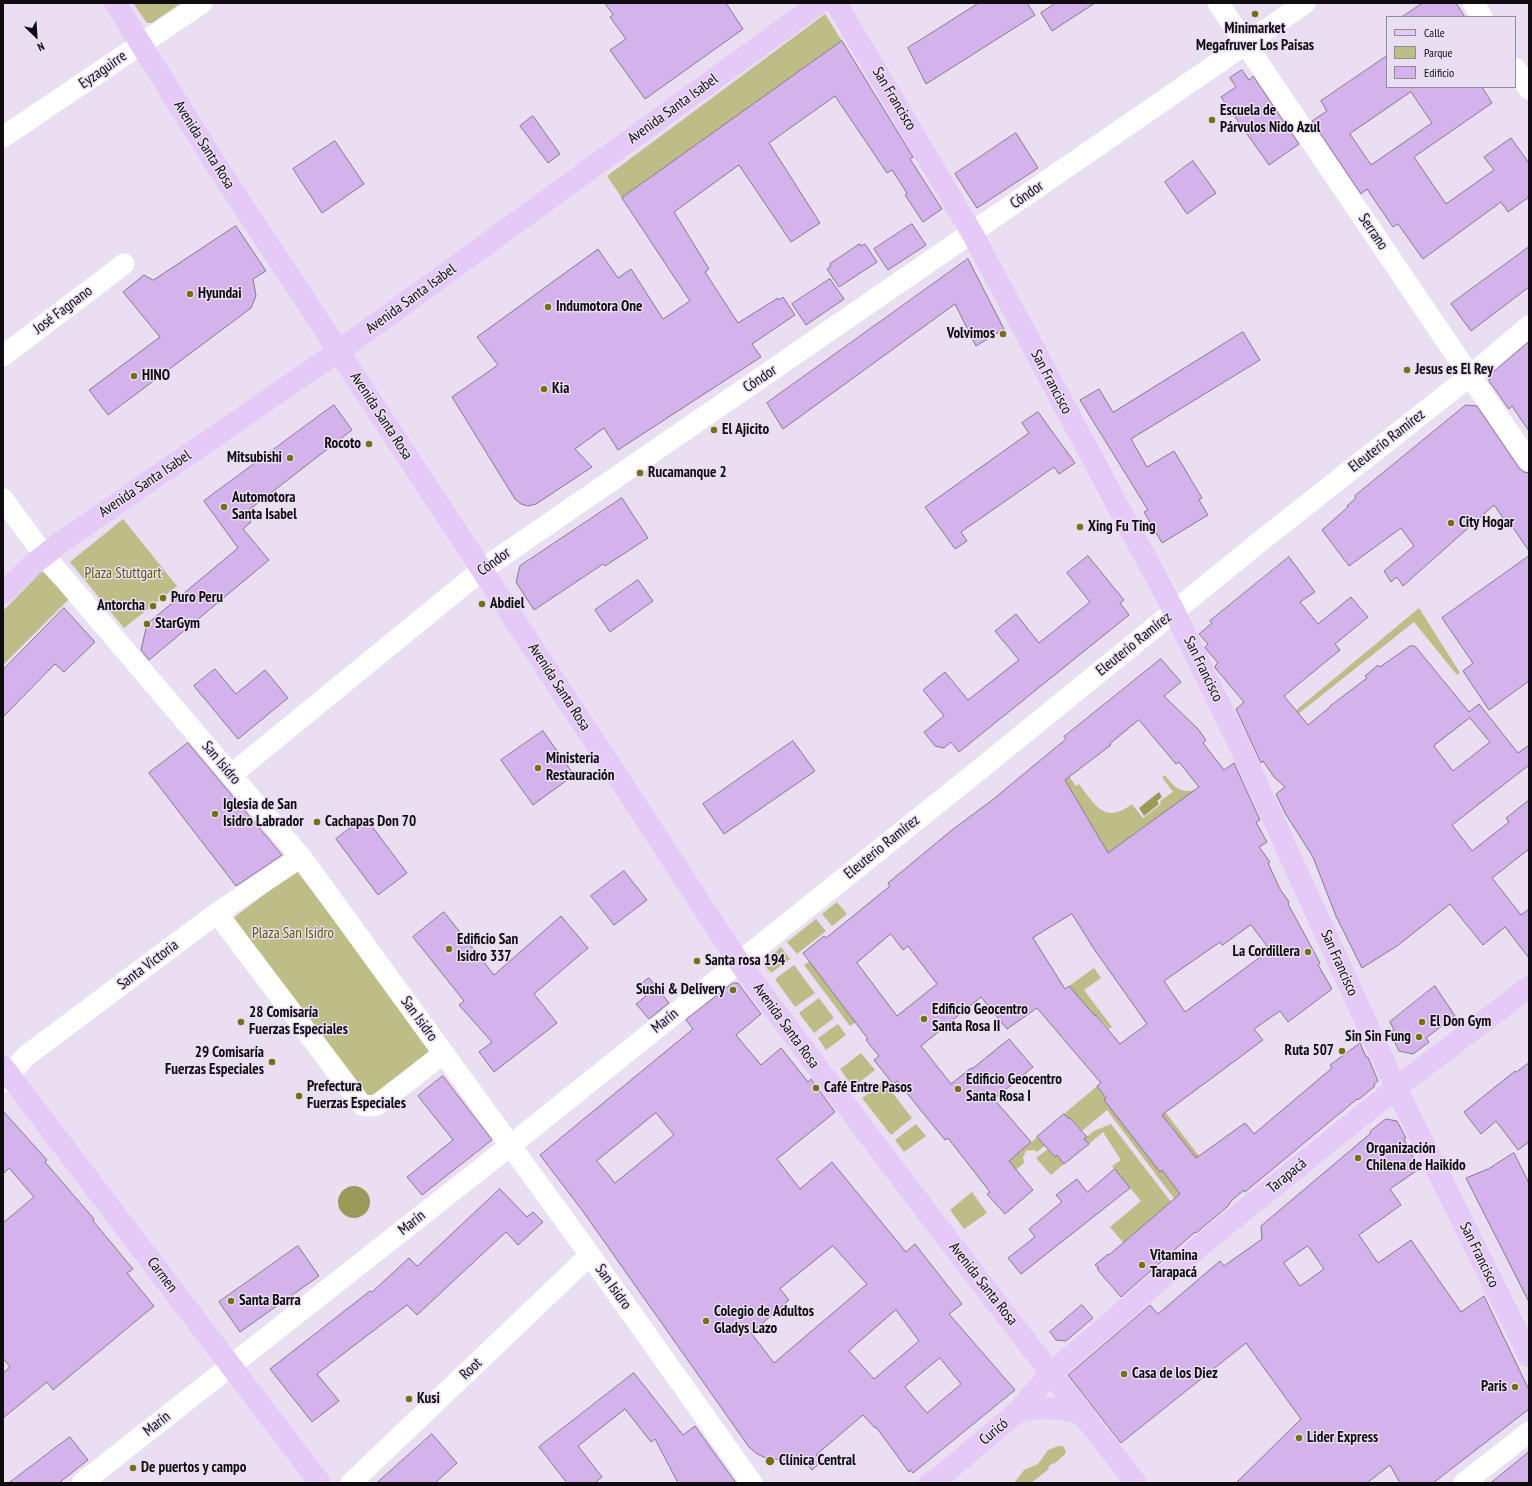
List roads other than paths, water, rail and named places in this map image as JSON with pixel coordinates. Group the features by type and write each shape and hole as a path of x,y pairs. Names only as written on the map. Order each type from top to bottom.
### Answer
{"main road":[{"name":"Avenida Santa Rosa","path":"115,3 217,166 739,962 835,1092 1136,1483"},
{"name":"Avenida Santa Isabel","path":"3,594 44,555 339,351 819,3"},
{"name":"San Francisco","path":"836,3 972,233 1174,611 1236,738 1396,1088 1529,1356"},
{"name":"Tarapacá","path":"1052,1373 1200,1246 1396,1088 1529,987"},
{"name":"Carmen","path":"5,1075 232,1366 320,1483"},
{"name":"Curicó","path":"930,1483 939,1478 1017,1412 1052,1373"},
{"path":"1017,1412 1031,1408 1049,1407 1072,1411 1084,1415"}],"street":[{"name":"Eyzaguirre","path":"3,137 202,3"},
{"name":"Serrano","path":"1218,3 1529,461"},
{"name":"Cóndor","path":"231,775 482,569 1305,3"},
{"path":"1473,3 1481,16"},
{"path":"1516,70 1529,90"},
{"name":"José Fagnano","path":"3,356 124,264"},
{"name":"Eleuterio Ramírez","path":"739,962 1174,611 1470,376 1529,326"},
{"name":"San Isidro","path":"3,499 44,555 301,857 511,1145 752,1483"},
{"name":"Santa Victoria","path":"5,1075 26,1056 217,913 301,857"},
{"name":"San Isidro","path":"217,913 362,1105 377,1105 444,1053"},
{"name":"Marín","path":"82,1483 511,1145 739,962"},
{"name":"Root","path":"351,1483 590,1255"},
{"path":"1464,1483 1529,1432"}],"place":[{"name":"Minimarket Megafruver Los Paisas","path":"1255,14"},
{"name":"Escuela de Párvulos Nido Azul","path":"1212,120"},
{"name":"Hyundai","path":"190,294"},
{"name":"Indumotora One","path":"548,307"},
{"name":"Volvimos","path":"1003,334"},
{"name":"Jesus es El Rey","path":"1407,370"},
{"name":"HINO","path":"134,376"},
{"name":"Kia","path":"544,389"},
{"name":"El Ajicito","path":"714,430"},
{"name":"Rocoto","path":"369,444"},
{"name":"Mitsubishi","path":"290,458"},
{"name":"Rucamanque 2","path":"640,473"},
{"name":"Automotora Santa Isabel","path":"224,507"},
{"name":"City Hogar","path":"1451,523"},
{"name":"Xing Fu Ting","path":"1080,527"},
{"name":"Puro Peru","path":"163,598"},
{"name":"Abdiel","path":"482,604"},
{"name":"Antorcha","path":"153,606"},
{"name":"StarGym","path":"147,624"},
{"name":"Ministeria Restauración","path":"538,768"},
{"name":"Iglesia de San Isidro Labrador","path":"215,814"},
{"name":"Cachapas Don 70","path":"317,822"},
{"name":"Edificio San Isidro 337","path":"449,949"},
{"name":"La Cordillera","path":"1308,952"},
{"name":"Santa rosa 194","path":"697,961"},
{"name":"Sushi & Delivery","path":"733,990"},
{"name":"Edificio Geocentro Santa Rosa II","path":"924,1019"},
{"name":"28 Comisaría Fuerzas Especiales","path":"241,1022"},
{"name":"El Don Gym","path":"1422,1022"},
{"name":"Sin Sin Fung","path":"1419,1037"},
{"name":"Ruta 507","path":"1342,1051"},
{"name":"29 Comisaría Fuerzas Especiales","path":"272,1062"},
{"name":"Café Entre Pasos","path":"816,1088"},
{"name":"Edificio Geocentro Santa Rosa I","path":"958,1089"},
{"name":"Prefectura Fuerzas Especiales","path":"299,1096"},
{"name":"Organización Chilena de Haikido","path":"1358,1158"},
{"name":"Vitamina Tarapacá","path":"1142,1265"},
{"name":"Santa Barra","path":"231,1301"},
{"name":"Colegio de Adultos Gladys Lazo","path":"706,1321"},
{"name":"Casa de los Diez","path":"1124,1374"},
{"name":"Paris","path":"1515,1387"},
{"name":"Kusi","path":"409,1399"},
{"name":"Lider Express","path":"1299,1438"},
{"name":"Clínica Central","path":"770,1461"},
{"name":"De puertos y campo","path":"133,1468"}],"park label":[{"name":"Plaza Stuttgart","path":"123,574"},
{"name":"Plaza San Isidro","path":"293,934"}]}
